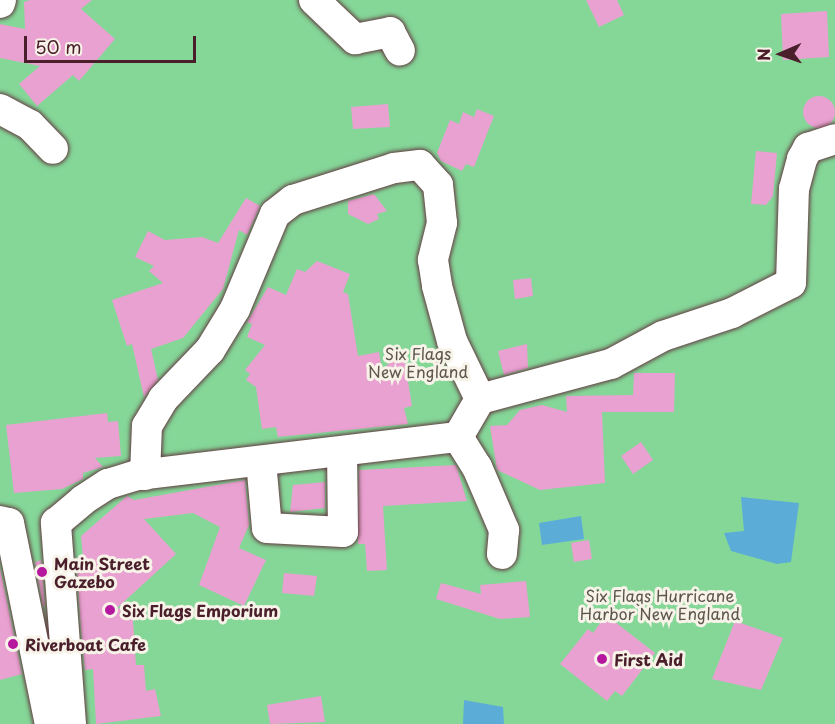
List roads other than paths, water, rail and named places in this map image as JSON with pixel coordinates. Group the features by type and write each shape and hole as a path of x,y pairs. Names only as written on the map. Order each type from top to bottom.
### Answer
{"street":[{"path":"314,0 355,39 390,32 400,51"},
{"path":"0,109 30,125 53,149"},
{"path":"458,437 480,399 612,364 791,284 794,189 801,159 808,148 835,139"},
{"path":"145,474 147,426 163,399 210,350 235,309 274,214 292,200 394,168 420,165 438,185 437,286 452,341 480,399"},
{"path":"50,724 3,524 56,523 108,484 145,474 342,453 458,437"},
{"path":"458,437 477,467 504,530 502,554"},
{"path":"261,461 267,528 343,532 342,453"},
{"path":"56,523 71,724"}],"water":[{"path":"741,497 799,503 791,562 777,564 731,551 724,533 744,531"},
{"path":"581,516 584,539 542,545 539,523"},
{"path":"464,700 503,707 504,724 463,724"}],"place":[{"name":"Main Street Gazebo","path":"42,572"},
{"name":"Six Flags Emporium","path":"110,610"},
{"name":"Riverboat Cafe","path":"13,644"},
{"name":"First Aid","path":"602,659"}],"park label":[{"name":"Six Flags New England","path":"418,362"},
{"name":"Six Flags Hurricane Harbor New England","path":"660,604"}]}
